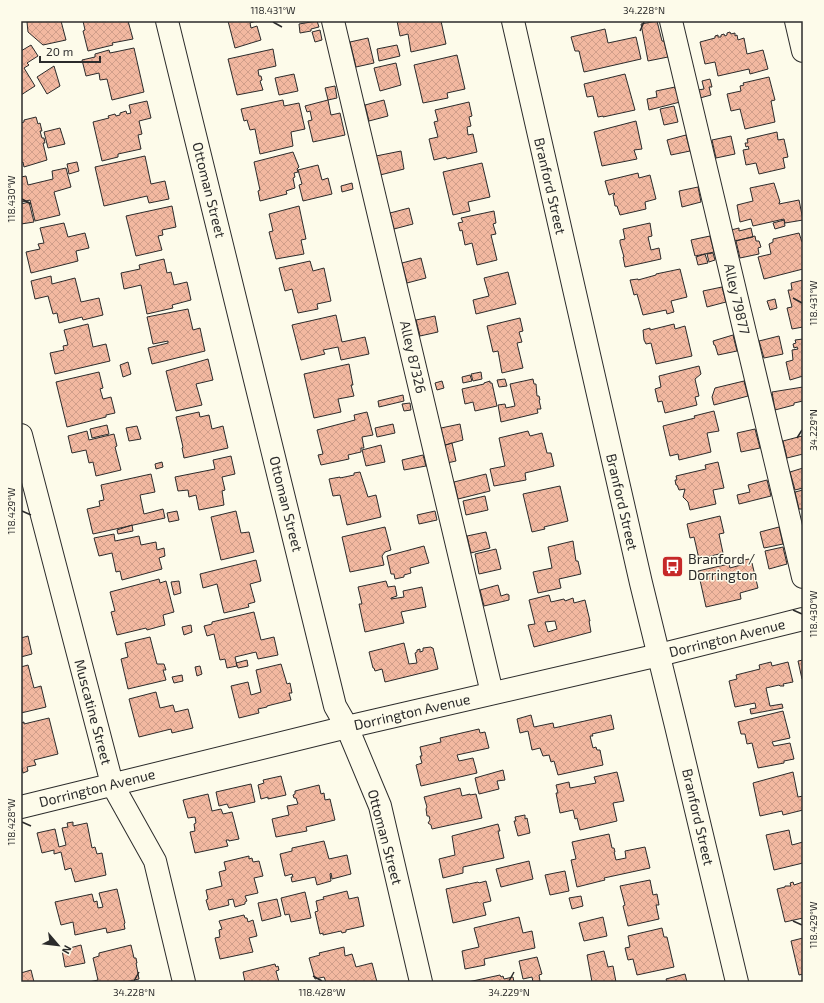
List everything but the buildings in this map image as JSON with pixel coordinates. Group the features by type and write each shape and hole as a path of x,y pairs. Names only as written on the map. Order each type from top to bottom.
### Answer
{"street":[{"name":"Ottoman Street","path":"167,21 335,706 347,726 380,806 421,982"},
{"name":"Alley 87326","path":"334,21 492,693"},
{"name":"Branford Street","path":"513,21 639,576 737,982"},
{"name":"Alley 79877","path":"671,21 803,577"},
{"path":"796,21 803,51"},
{"name":"Muscatine Street","path":"21,435 112,784 155,861 184,982"},
{"name":"Dorrington Avenue","path":"21,807 347,726 659,655 803,618"}],"place":[{"name":"Branford / Dorrington","path":"673,567"}]}
